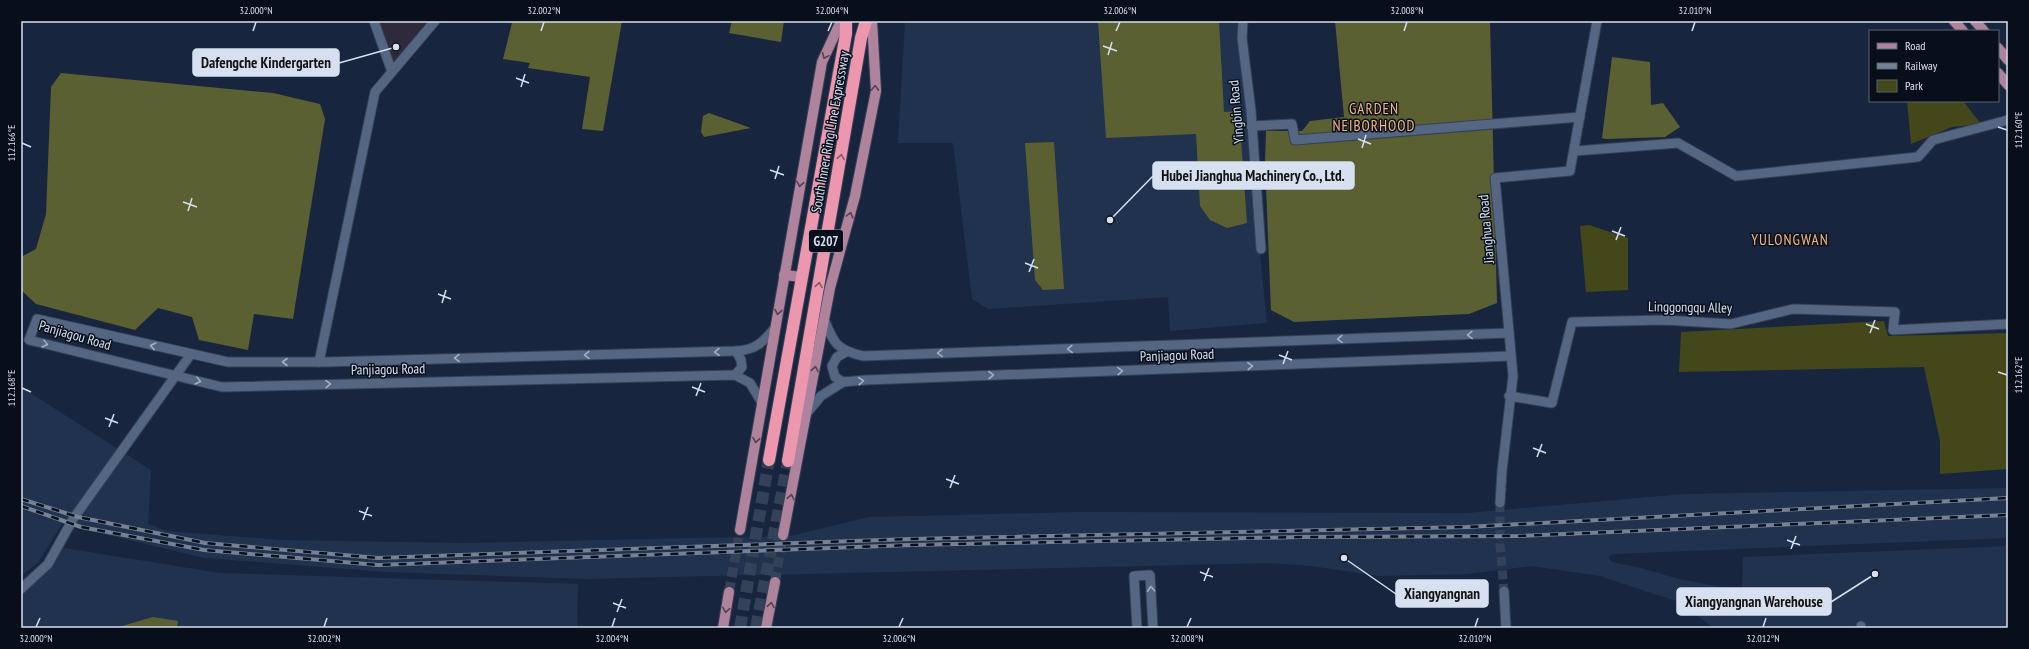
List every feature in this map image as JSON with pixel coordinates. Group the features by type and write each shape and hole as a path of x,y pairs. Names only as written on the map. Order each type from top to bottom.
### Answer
{"highway":[{"name":"South Inner Ring Line Expressway","path":"769,460 844,42 846,21"},
{"name":"South Inner Ring Line Expressway","path":"788,461 860,45 866,21"}],"main road":[{"path":"740,530 822,62 841,21"},
{"path":"783,535 830,288 855,196 876,91 872,21"},
{"path":"1954,21 1962,30"},
{"path":"1975,21 1983,30"},
{"path":"1999,49 2008,60"},
{"path":"1999,74 2008,85"},
{"path":"784,275 802,278"},
{"path":"766,628 775,582"},
{"path":"723,628 729,592"}],"street":[{"path":"374,21 392,72"},
{"path":"319,362 375,92 435,21"},
{"name":"Yingbin Road","path":"1243,21 1242,38 1261,249"},
{"name":"Jianghua Road","path":"1500,503 1509,396 1513,376 1495,178 1570,171 1575,151 1597,21"},
{"path":"1251,126 1292,124 1295,140 1580,117"},
{"path":"1575,151 1678,143 1736,176 1918,157 1933,140 2008,120"},
{"name":"Linggongqu Alley","path":"1509,396 1552,403 1572,322 1665,320 1732,324 1793,309 1895,312 1893,330 2008,324"},
{"name":"Panjiagou Road","path":"735,375 222,387 29,340 37,319 228,362 319,362 750,350 762,343 775,328"},
{"path":"824,319 833,342 846,352 837,357 832,366 835,377 843,382"},
{"name":"Panjiagou Road","path":"846,352 863,356 1509,333"},
{"path":"736,351 741,360 742,367 735,375 750,383 762,403"},
{"path":"21,589 48,564 73,519 191,354"},
{"name":"Panjiagou Road","path":"806,414 821,396 843,382 866,380 1511,356"},
{"path":"1137,628 1134,576 1150,575 1153,628"},
{"path":"1504,591 1506,628"}],"shaded area":[{"path":"376,21 431,21 392,65"},
{"path":"905,21 1237,21 1267,323 1170,331 1168,297 988,309 972,299 953,143 898,143"},
{"path":"21,387 151,470 148,524 167,531 281,540 463,543 790,536 869,517 1080,512 1467,513 1684,494 2008,488 2008,538 1614,554 1609,556 1609,559 1612,562 1641,568 1679,579 1742,591 1743,557 2008,546 2008,628 1714,628 1676,601 1600,576 1531,566 1467,574 1378,576 1311,566 1269,563 588,579 385,572 204,558 62,524 38,563 21,576"},
{"path":"58,547 220,573 578,584 577,628 21,628 21,589"}],"green space":[{"path":"500,21 622,21 603,131 582,129 590,77 528,68 530,63 503,59 512,23"},
{"path":"732,21 784,21 781,42 729,33"},
{"path":"1098,21 1219,21 1224,112 1239,111 1247,223 1227,228 1210,220 1200,206 1196,134 1106,138"},
{"path":"1335,21 1490,21 1497,303 1469,314 1294,322 1271,310 1265,162 1266,131 1302,131 1310,121 1344,117"},
{"path":"1612,57 1650,62 1651,105 1663,103 1680,127 1665,137 1602,138"},
{"path":"61,73 273,93 320,104 325,119 293,319 254,314 248,350 199,340 192,317 162,309 158,308 135,330 36,304 21,290 21,257 36,249 46,214 51,87"},
{"path":"1907,102 1964,102 1981,124 1952,127 1911,144"},
{"path":"709,113 751,128 704,137 701,132 703,116"},
{"path":"1054,142 1064,289 1043,290 1035,280 1025,143"},
{"path":"1589,225 1628,238 1628,290 1586,292 1580,226"},
{"path":"1884,321 1888,336 2008,333 2008,469 1940,474 1940,441 1924,367 1679,372 1681,332"},
{"path":"153,617 178,621 177,628 115,628"}],"tunnel":[{"path":"740,628 769,460"},
{"path":"756,628 788,461"},
{"path":"1500,503 1500,545 1504,591"},
{"path":"729,592 740,530"},
{"path":"775,582 783,535"}],"railway":[{"path":"21,499 78,517 205,543 378,558 911,539 1467,527 2008,498"},
{"path":"21,506 81,527 204,550 378,565 911,545 1301,537 1518,536 2008,515"}],"place":[{"name":"Dafengche Kindergarten","path":"396,47"},
{"name":"Hubei Jianghua Machinery Co., Ltd.","path":"1110,220"},
{"name":"Xiangyangnan","path":"1344,558"},
{"name":"Xiangyangnan Warehouse","path":"1875,574"}],"district":[{"name":"GARDEN NEIBORHOOD","path":"1374,116"},
{"name":"YULONGWAN","path":"1790,239"}]}
